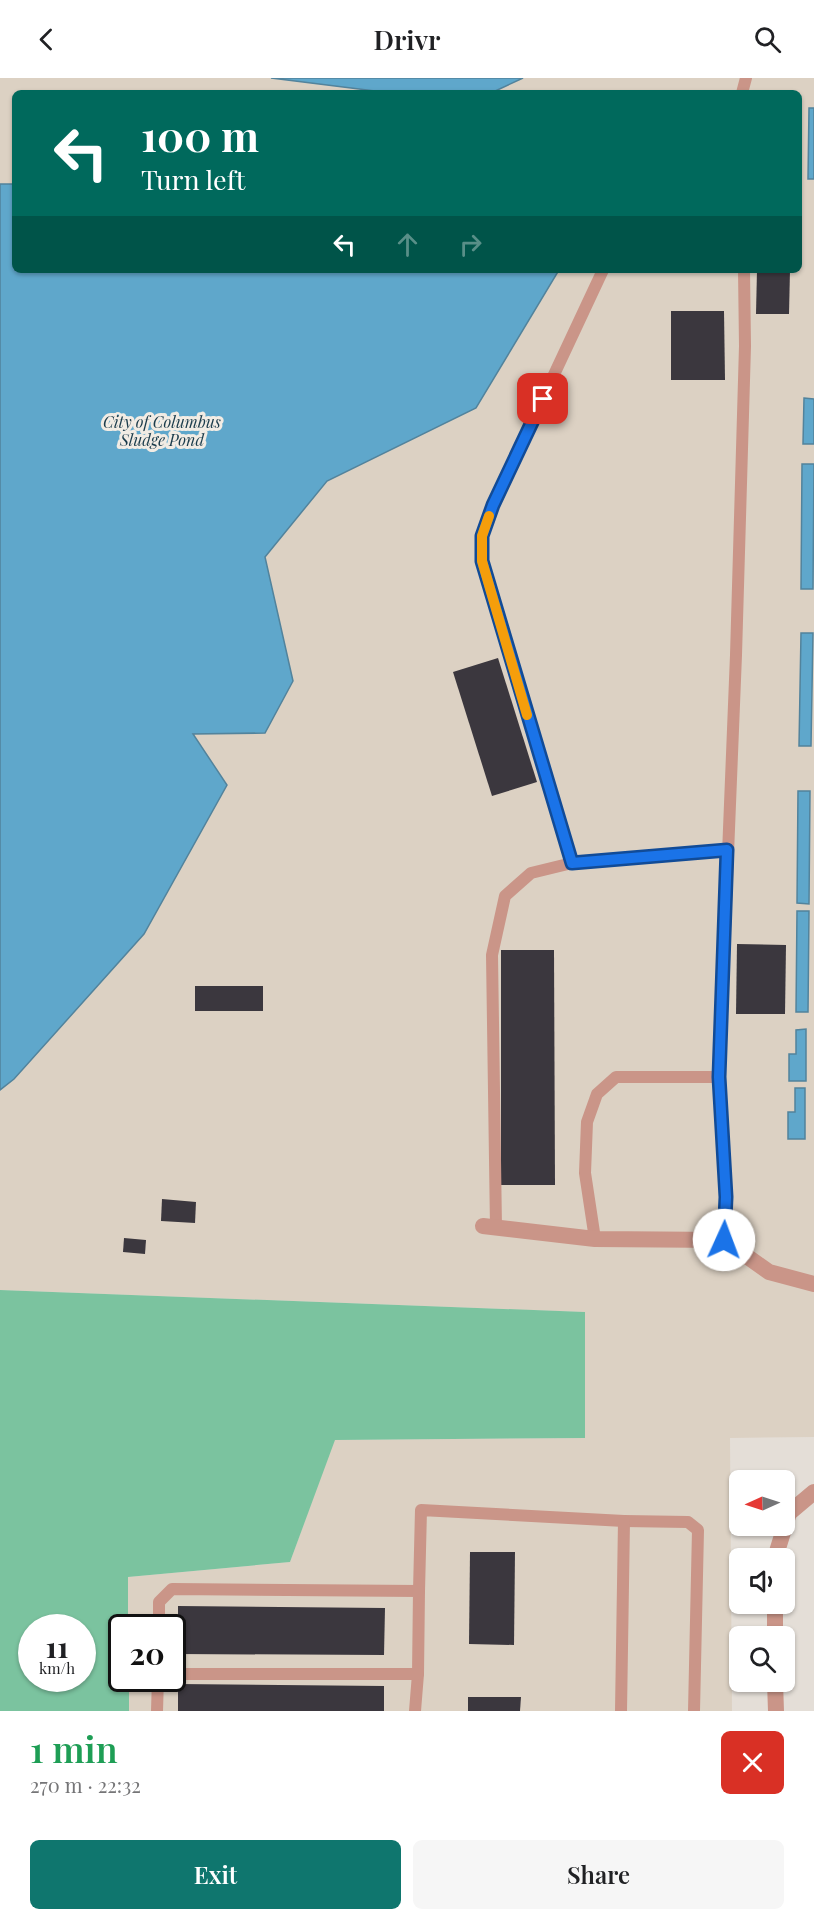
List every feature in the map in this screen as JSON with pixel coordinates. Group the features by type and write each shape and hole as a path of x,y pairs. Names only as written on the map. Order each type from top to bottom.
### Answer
{"street":[{"path":"490,1227 596,1239 724,1240 769,1272 814,1284"},
{"path":"778,1548 789,1513 814,1492"},
{"path":"776,1692 776,1711"}],"lane":[{"path":"572,863 482,561 482,536 493,505 602,273"},
{"path":"724,1240 726,1197 719,1077 736,655 744,273"},
{"path":"490,1227 492,955 505,896 531,873 572,863 727,850"},
{"path":"596,1239 585,1173 587,1122 597,1094 616,1077 719,1077"},
{"path":"415,1711 418,1674 421,1510 624,1521 688,1522 698,1530 694,1711"},
{"path":"621,1711 624,1521"},
{"path":"159,1614 159,1602 172,1589 419,1591"},
{"path":"186,1674 418,1674"},
{"path":"157,1711 158,1692"}],"shaded area":[{"path":"0,78 814,78 814,1437 730,1438 729,1614 731,1614 731,1626 729,1626 729,1692 732,1692 732,1711 129,1711 129,1692 186,1692 186,1614 128,1614 128,1577 290,1562 334,1440 585,1438 584,1312 0,1290"}],"green space":[{"path":"0,1290 585,1312 585,1438 335,1440 290,1562 128,1577 128,1614 108,1614 108,1692 129,1692 129,1711 0,1711"}],"water":[{"path":"271,78 523,78 497,90 367,90"},
{"path":"809,108 814,108 814,179 808,179"},
{"name":"City of Columbus Sludge Pond","path":"0,184 12,184 12,273 557,273 476,408 327,481 265,557 293,681 265,733 193,734 227,785 144,934 14,1079 0,1090"},
{"path":"804,398 814,399 814,444 803,444"},
{"path":"802,464 814,464 813,589 801,589"},
{"path":"801,633 813,633 811,746 799,746"},
{"path":"798,791 810,791 809,904 797,903"},
{"path":"797,911 809,911 808,1012 796,1012"},
{"path":"806,1029 806,1081 789,1081 789,1054 796,1054 796,1030"},
{"path":"795,1088 805,1088 805,1139 788,1139 788,1112 795,1112"}],"building":[{"path":"757,273 790,273 789,314 756,314"},
{"path":"671,311 724,311 725,380 671,380"},
{"path":"498,658 537,782 492,796 453,672"},
{"path":"737,944 786,945 785,1014 736,1014"},
{"path":"501,950 554,950 555,1185 501,1185"},
{"path":"195,986 263,986 263,1011 195,1011"},
{"path":"162,1199 196,1202 195,1223 161,1221"},
{"path":"124,1238 146,1240 145,1254 123,1252"},
{"path":"470,1552 515,1552 514,1645 469,1644"},
{"path":"178,1606 385,1608 384,1655 186,1654 186,1614 178,1614"},
{"path":"186,1684 384,1686 384,1711 178,1711 178,1692 186,1692"},
{"path":"468,1697 521,1697 520,1711 468,1711"}],"slow traffic":[{"path":"489,516 482,536 482,561 527,715"}],"route":[{"path":"543,399 493,505 482,536 482,561 572,863 727,850 719,1077 726,1197 724,1240"}]}
